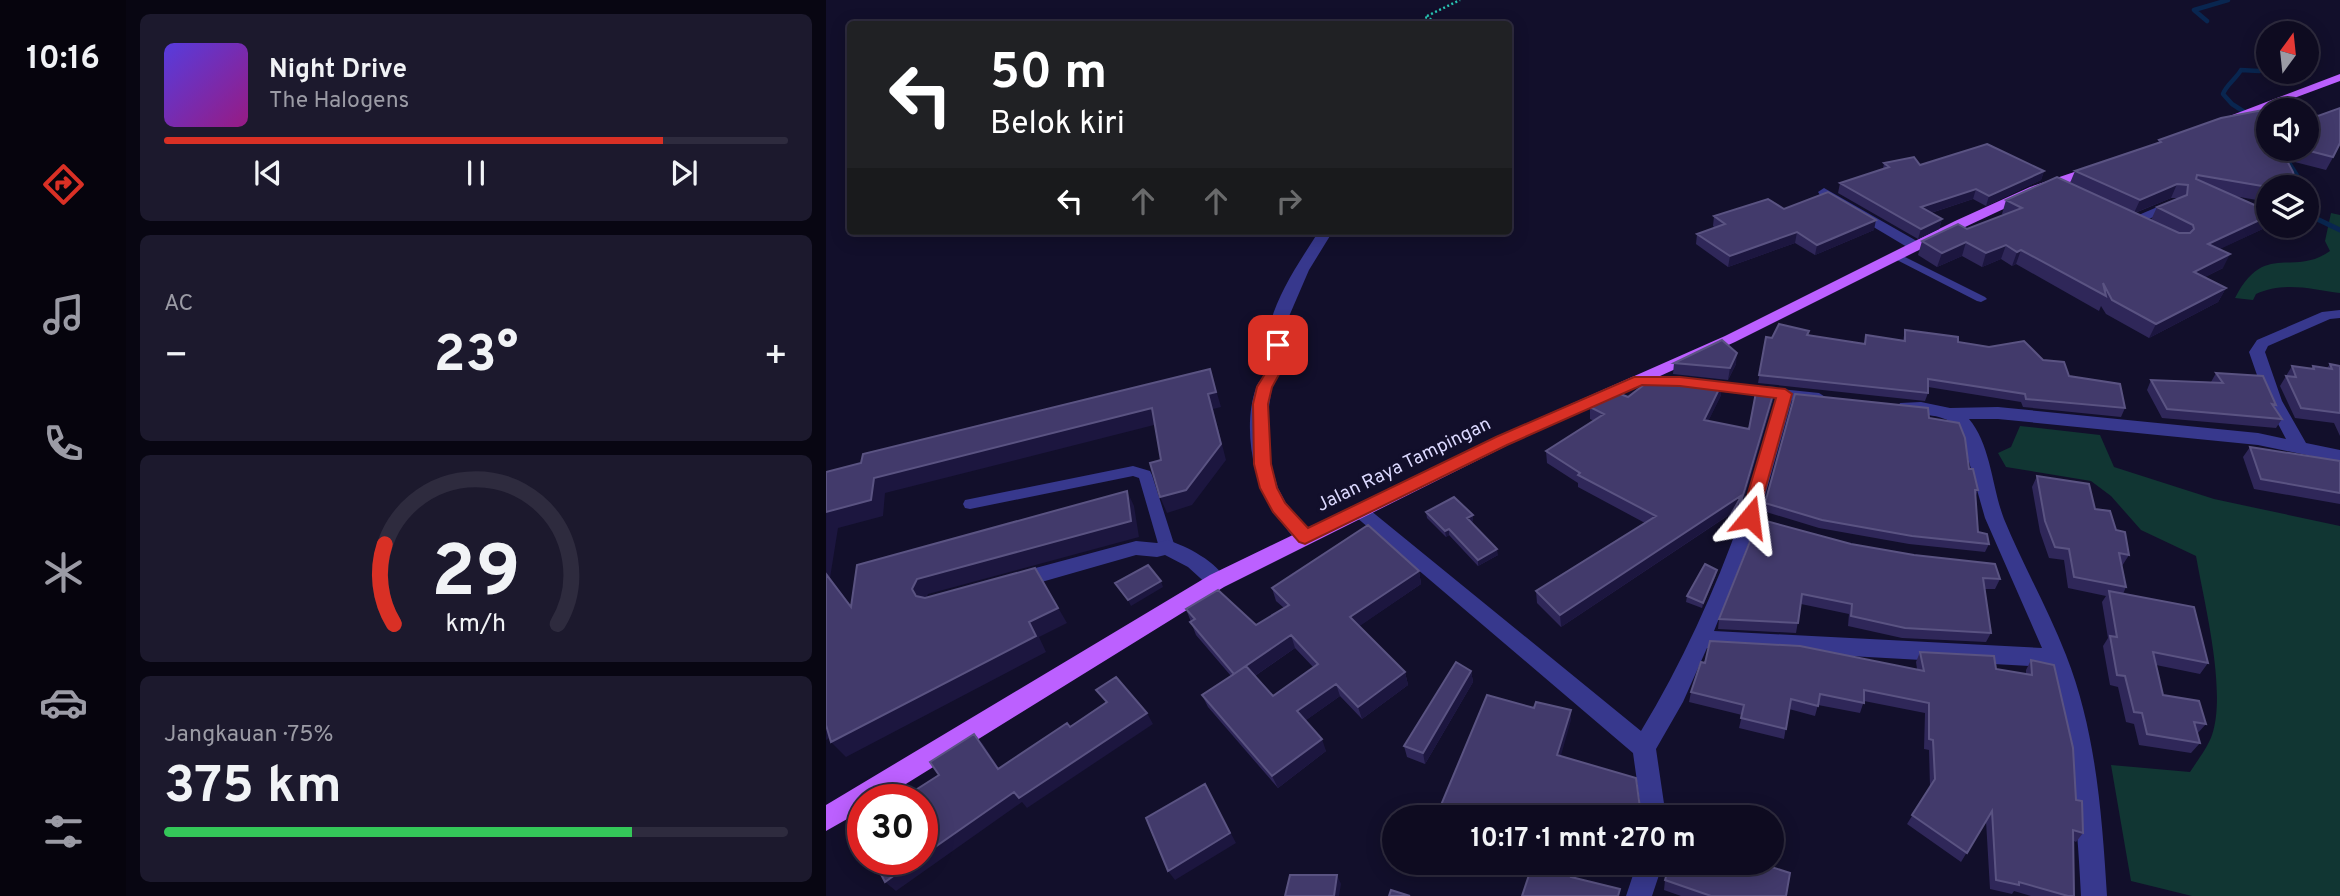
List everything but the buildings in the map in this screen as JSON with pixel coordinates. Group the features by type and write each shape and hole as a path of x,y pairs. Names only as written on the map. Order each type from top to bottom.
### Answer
{"main road":[{"path":"2193,133 2340,77"},
{"name":"Jalan Raya Tampingan","path":"826,820 1217,581 1502,441 1640,380 1899,257 1972,218 2034,190 2110,163"}],"street":[{"path":"2055,184 2077,194"},
{"path":"1824,192 1917,247"},
{"path":"2156,231 2128,218 2176,203"},
{"path":"1305,537 1279,507 1269,488 1262,464 1259,420 1264,387 1275,369 1279,321 1302,270 1324,235"},
{"path":"2300,446 2274,401 2256,352 2262,343 2328,315 2340,314"},
{"path":"1640,380 1837,400"},
{"path":"1652,805 1644,748 1675,695 1750,517 1785,394"},
{"path":"1890,405 1949,414 1998,413 2258,439 2340,456"},
{"path":"1949,414 1965,423 1971,436 1986,496 2013,565 2057,658 2069,699 2089,794 2094,896"},
{"path":"1359,512 1644,748"},
{"path":"1750,517 1770,525"},
{"path":"1000,586 1136,548 1167,547 1195,562 1217,581"},
{"path":"1988,563 2013,565"},
{"path":"1700,639 2057,658"},
{"path":"1639,896 1646,875"}],"lane":[{"path":"1899,257 1981,299"},
{"path":"970,504 1133,471 1145,475 1167,547"}],"path":[{"path":"1432,21 1425,16 1460,0"}],"green space":[{"path":"2331,213 2340,215 2340,293 2287,287 2266,290 2256,294 2253,300 2235,298 2246,280 2257,270 2268,265 2303,262 2330,251 2325,241"},
{"path":"2020,426 2100,435 2114,467 2214,499 2340,526 2340,896 2192,896 2131,881 2111,765 2190,772 2210,740 2216,717 2213,646 2196,556 2141,530 2111,496 2091,481 2006,467 1998,453 2011,447"}],"waterway":[{"path":"2207,21 2194,10 2228,0"},
{"path":"2249,115 2232,104 2223,94 2241,70 2256,71"},
{"path":"2288,161 2296,175"},
{"path":"2319,220 2340,230"}],"route":[{"path":"1278,345 1275,369 1264,387 1261,404 1259,420 1262,464 1269,488 1279,507 1305,537 1502,441 1640,380 1785,394 1750,517"}]}
